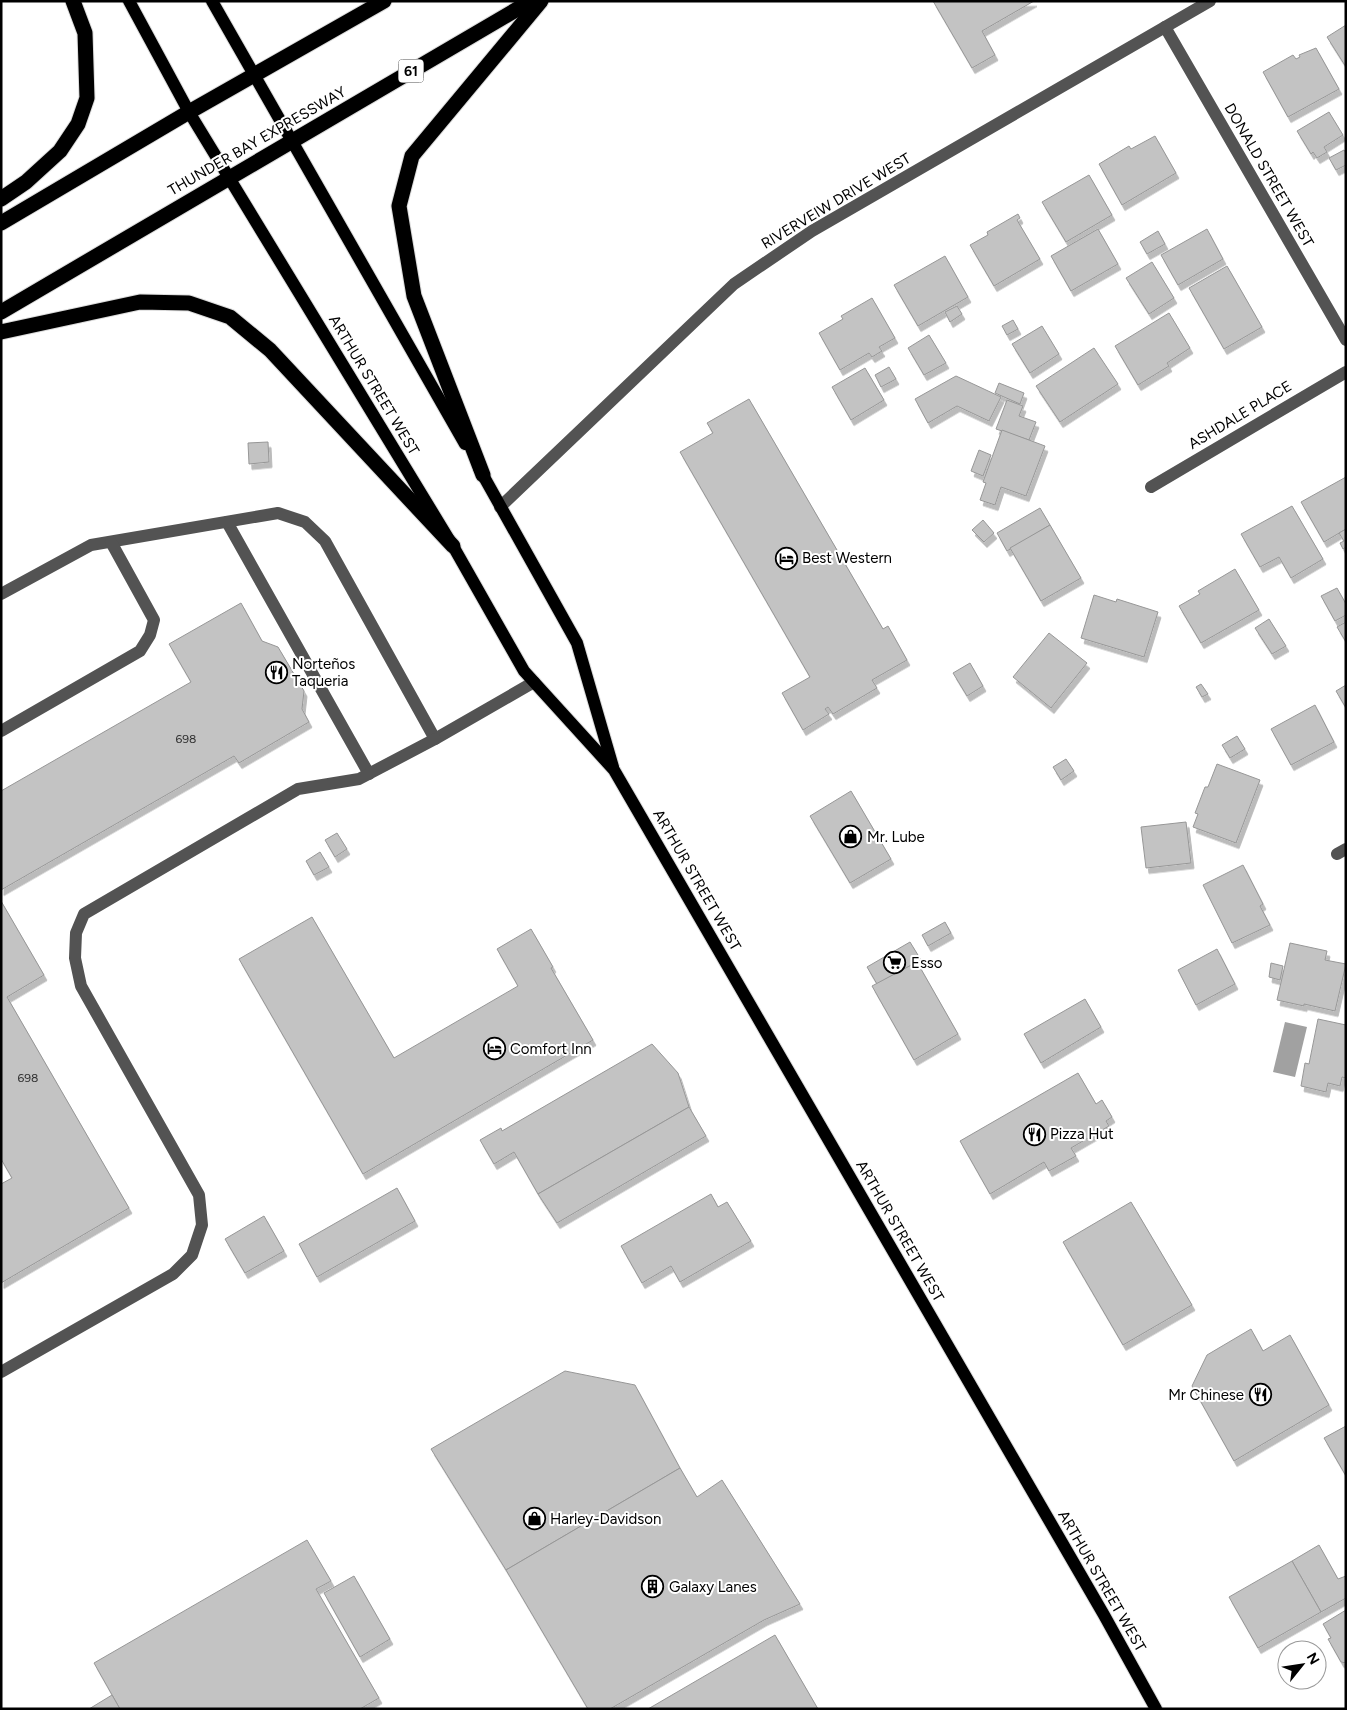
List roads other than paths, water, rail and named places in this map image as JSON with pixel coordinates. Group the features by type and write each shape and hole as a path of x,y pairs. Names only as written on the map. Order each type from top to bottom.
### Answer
{"highway":[{"path":"1,199 26,182 60,151 78,124 88,98 85,32 73,1"},
{"path":"1,223 189,112 384,1"},
{"name":"THUNDER BAY EXPRESSWAY","path":"1,312 531,1"},
{"path":"483,475 414,296 399,206 412,156 541,1"},
{"path":"1,332 140,302 189,303 230,317 270,350 452,546"}],"main road":[{"name":"ARTHUR STREET WEST","path":"129,1 189,112 452,546 524,671 614,770 1104,1615 1156,1709"},
{"name":"ARTHUR STREET WEST","path":"212,1 577,643 614,770"}],"street":[{"name":"RIVERVEIW DRIVE WEST","path":"500,507 734,284 812,231 1210,1"},
{"name":"DONALD STREET WEST","path":"1165,26 1346,340"},
{"name":"ASHDALE PLACE","path":"1152,487 1346,372"},
{"path":"1,594 91,546 278,512 305,522 325,541 435,739"},
{"path":"227,522 369,774"},
{"path":"1,731 140,651 150,635 154,620 111,542"},
{"path":"1,1372 173,1274 192,1255 202,1225 199,1195 80,986 75,958 76,933 84,914 298,789 359,779 435,739 534,682"}],"place":[{"name":"Best Western","path":"786,558"},
{"name":"Norteños Taqueria","path":"276,673"},
{"name":"Mr. Lube","path":"851,837"},
{"name":"Esso","path":"895,963"},
{"name":"Comfort Inn","path":"494,1049"},
{"name":"Pizza Hut","path":"1034,1134"},
{"name":"Mr Chinese","path":"1260,1395"},
{"name":"Harley-Davidson","path":"534,1519"},
{"name":"Galaxy Lanes","path":"653,1587"}]}
